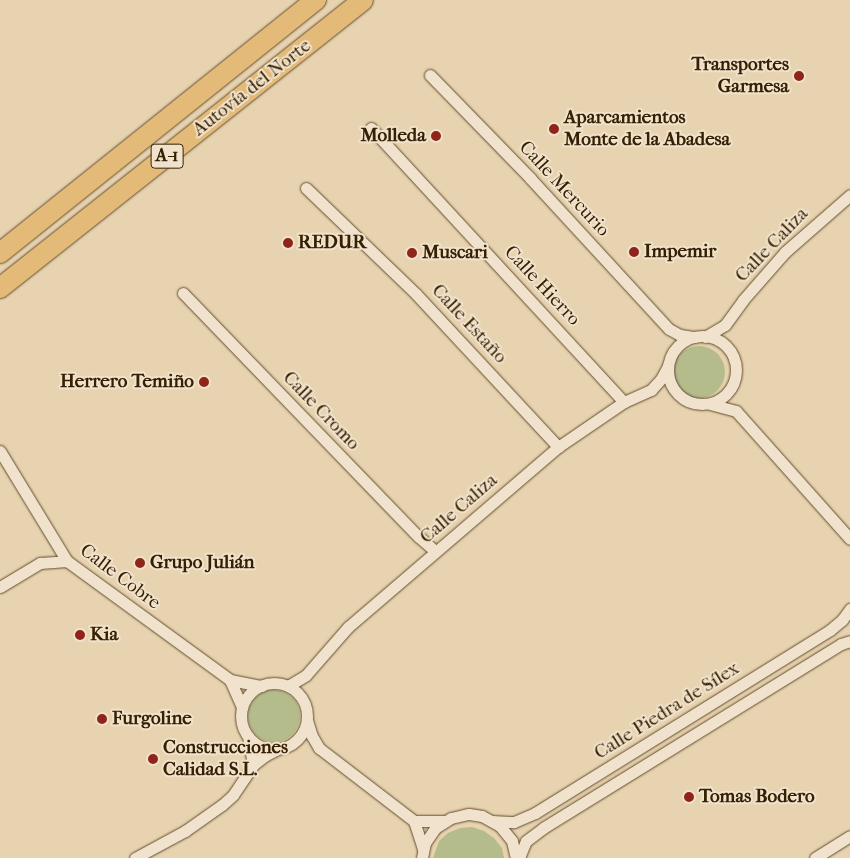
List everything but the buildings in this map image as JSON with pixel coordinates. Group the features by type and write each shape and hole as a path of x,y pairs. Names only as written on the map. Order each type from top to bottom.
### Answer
{"highway":[{"name":"Autovía del Norte","path":"0,253 316,0"},
{"name":"Autovía del Norte","path":"0,288 363,0"}],"street":[{"name":"Calle Mercurio","path":"430,75 530,178 669,329 680,335 700,337"},
{"name":"Calle Hierro","path":"372,128 624,402"},
{"name":"Calle Estaño","path":"306,188 416,294 558,447"},
{"name":"Calle Caliza","path":"700,337 725,325 743,300 785,252 850,195"},
{"name":"Calle Cromo","path":"183,293 419,537 435,551"},
{"path":"709,404 723,397 732,385 736,373 725,325"},
{"path":"669,329 669,380 680,397"},
{"path":"669,363 679,345 700,337 718,341 732,355"},
{"name":"Calle Caliza","path":"288,686 306,675 348,627 558,447 624,402 651,390 661,379 669,363"},
{"path":"732,385 732,398 736,411 850,539"},
{"path":"651,390 666,391 694,404 709,404 736,411"},
{"name":"Calle Cobre","path":"0,451 67,561 230,680 261,686"},
{"path":"0,587 40,563 67,561"},
{"name":"Calle Piedra de Sílex","path":"492,821 514,822 535,813 830,630 842,620 850,609"},
{"name":"Calle Piedra de Sílex","path":"518,858 526,841 543,828 842,644 850,641"},
{"path":"306,675 304,701 307,720 312,736 319,748"},
{"name":"Calle Cobre","path":"230,680 242,707"},
{"path":"253,765 248,736 242,722 242,707 247,696 261,686 277,683 288,686 304,701"},
{"path":"135,858 185,831 222,805 233,795 253,765 266,755 291,744 303,732 307,720"},
{"path":"248,736 262,747 279,749"},
{"path":"291,744 305,744 319,748 414,821 445,821 469,814 492,821 506,832 518,858"},
{"path":"414,821 422,853"},
{"path":"422,853 432,832 445,821"},
{"path":"815,858 850,836"}],"green space":[{"path":"699,346 709,348 717,354 723,362 725,372 723,382 717,390 709,396 699,398 689,396 681,390 675,382 673,372 675,362 681,354 689,348"},
{"path":"274,690 284,692 292,698 298,706 300,716 298,726 292,734 284,740 274,742 264,740 256,734 250,726 248,716 250,706 256,698 264,692"},
{"path":"472,827 484,831 494,838 502,848 504,858 433,858 439,841 448,833 460,828"}],"place":[{"name":"Transportes Garmesa","path":"799,76"},
{"name":"Aparcamientos Monte de la Abadesa","path":"554,129"},
{"name":"Molleda","path":"436,136"},
{"name":"REDUR","path":"288,243"},
{"name":"Impemir","path":"634,252"},
{"name":"Muscari","path":"412,253"},
{"name":"Herrero Temiño","path":"204,382"},
{"name":"Grupo Julián","path":"140,563"},
{"name":"Kia","path":"80,635"},
{"name":"Furgoline","path":"102,719"},
{"name":"Construcciones Calidad S.L.","path":"153,759"},
{"name":"Tomas Bodero","path":"689,797"}]}
